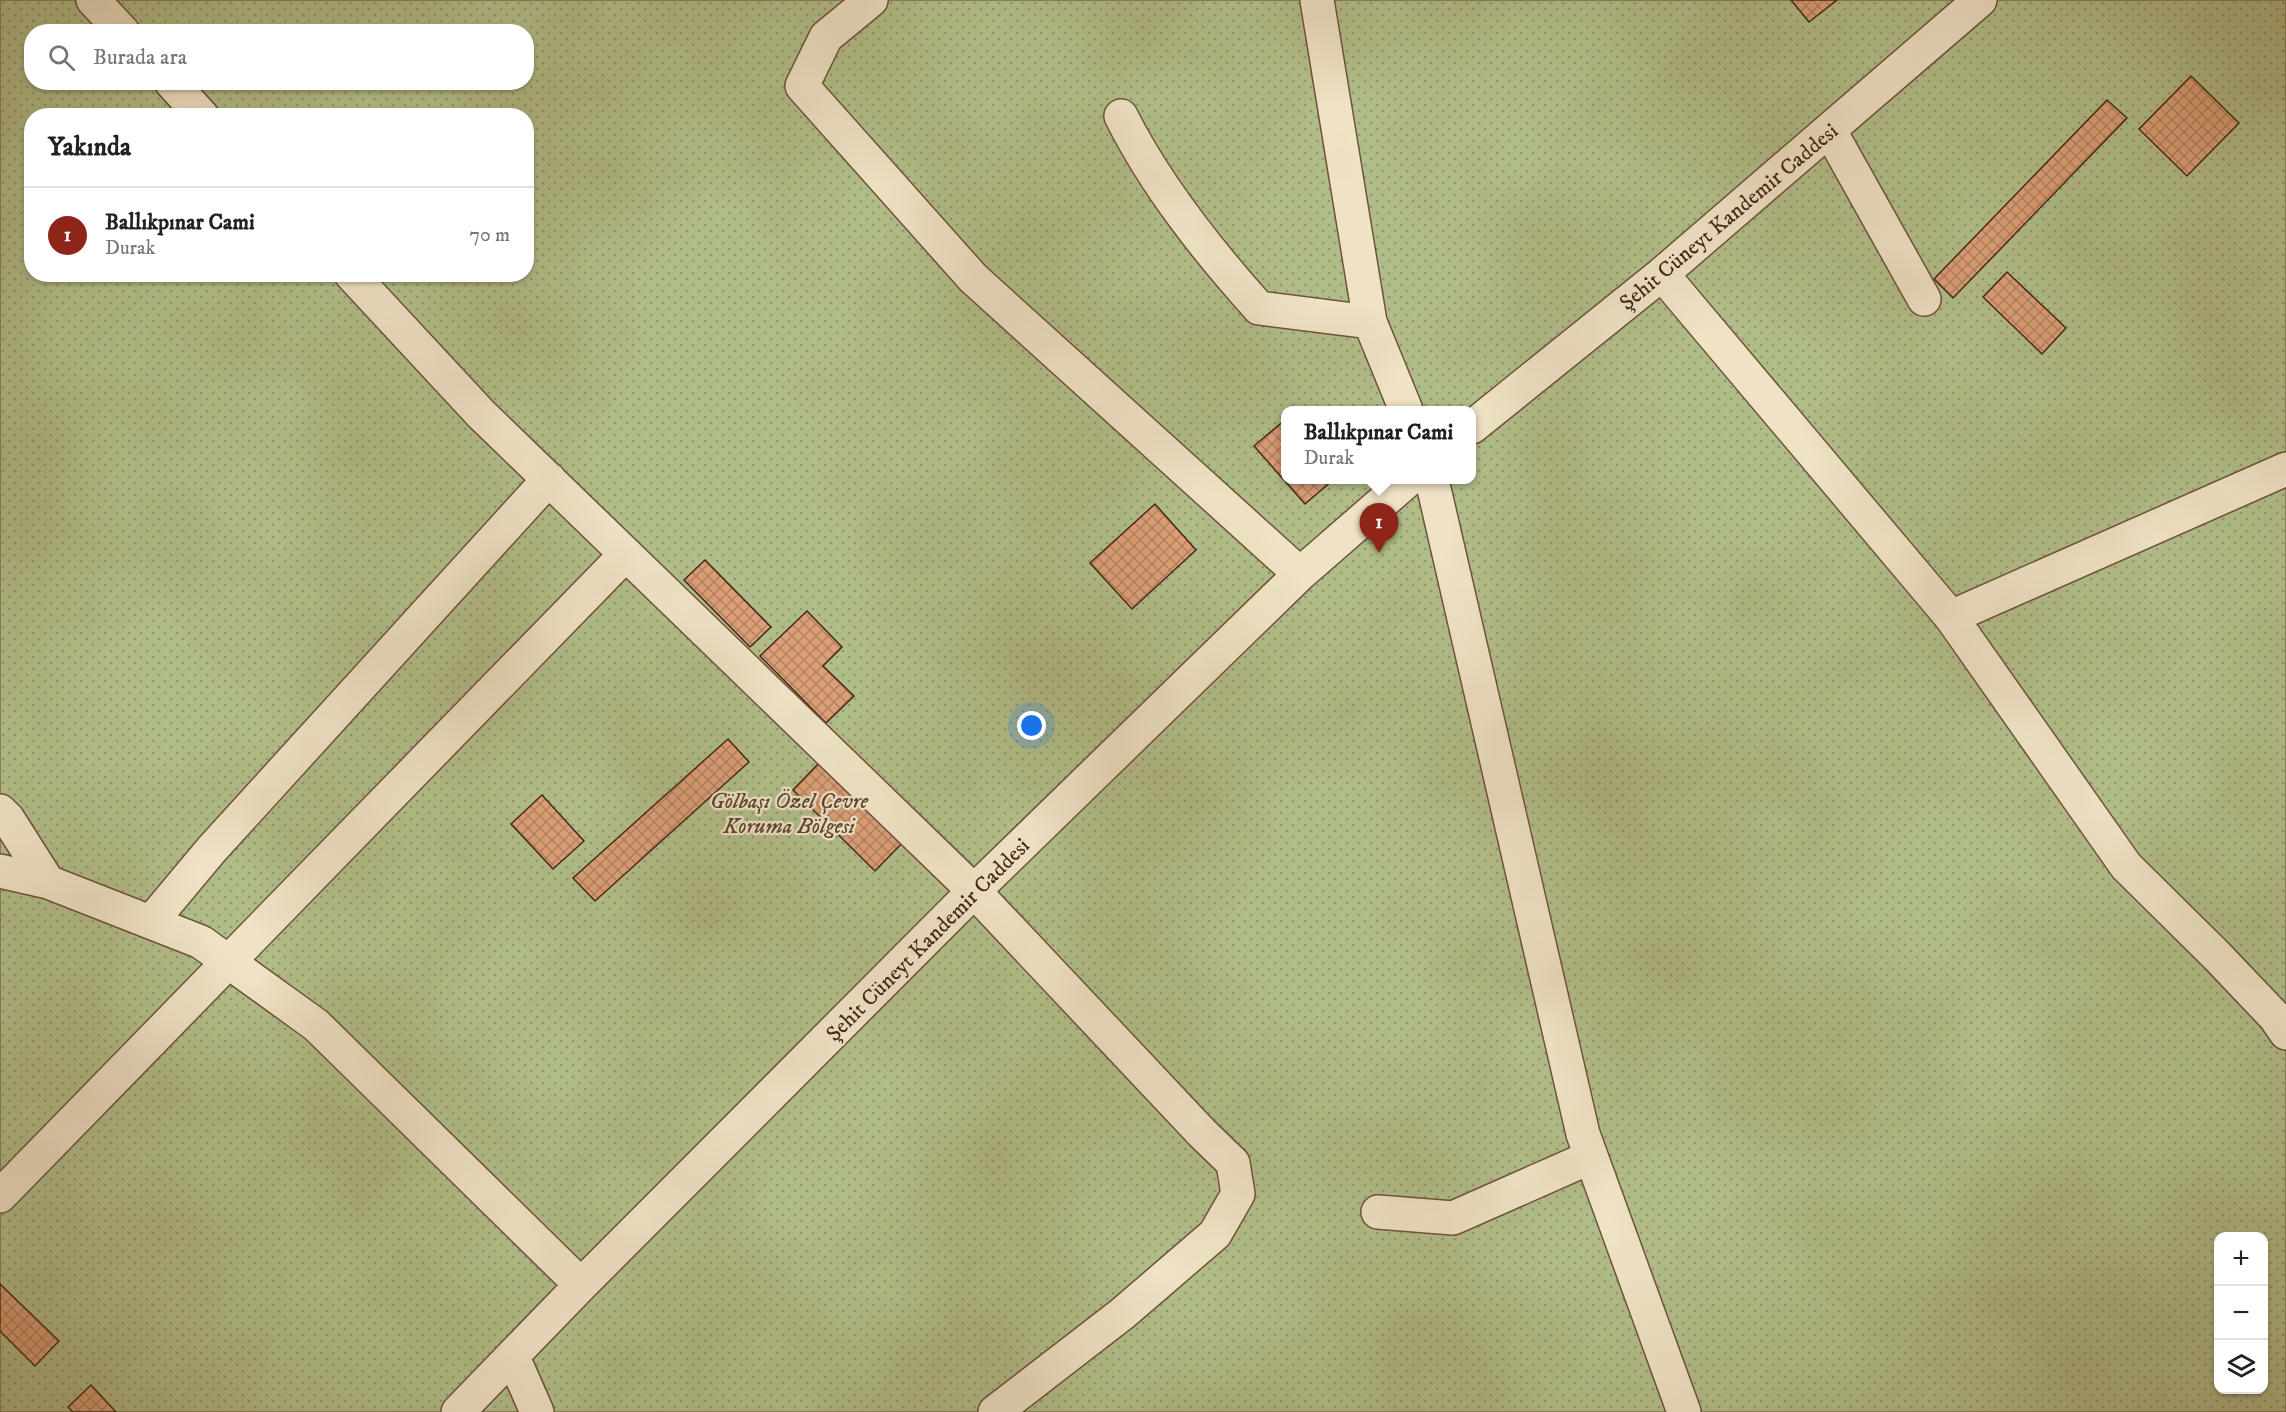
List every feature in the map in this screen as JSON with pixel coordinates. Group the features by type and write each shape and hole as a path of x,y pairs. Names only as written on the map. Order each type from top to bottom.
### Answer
{"street":[{"path":"93,0 116,24"},
{"path":"871,0 826,37 802,86 973,278 1300,574"},
{"path":"1317,0 1370,322 1404,406"},
{"name":"Şehit Cüneyt Kandemir Caddesi","path":"1476,424 1662,274 1980,0"},
{"path":"178,90 195,108"},
{"path":"1121,116 1138,150 1215,260 1259,308 1370,322"},
{"path":"1830,131 1924,299"},
{"path":"1662,274 1951,617 2127,866 2275,1017 2286,1033"},
{"path":"358,282 481,414 974,891 1233,1163 1238,1194 1215,1234 1122,1314 995,1412"},
{"path":"1951,617 2286,469"},
{"path":"151,922 212,849 549,479"},
{"name":"Şehit Cüneyt Kandemir Caddesi","path":"458,1412 974,891 1300,574 1403,484"},
{"path":"1433,484 1583,1134 1684,1412"},
{"path":"0,1196 626,554"},
{"path":"0,811 8,819 48,882"},
{"path":"0,871 48,882 201,942 316,1025 582,1285"},
{"path":"1378,1212 1453,1218 1591,1157"},
{"path":"513,1357 537,1412"}],"green space":[{"name":"Gölbaşı Özel Çevre Koruma Bölgesi","path":"0,0 2286,0 2286,1412 0,1412"}],"building":[{"path":"1791,0 1837,0 1809,22"},
{"path":"2191,76 2239,123 2187,176 2139,129"},
{"path":"2107,100 2127,118 1953,298 1934,279"},
{"path":"2007,272 2066,328 2042,354 1983,297"},
{"path":"1281,423 1281,477 1254,446"},
{"path":"1287,484 1328,484 1305,504"},
{"path":"1155,504 1196,550 1132,609 1090,563"},
{"path":"705,560 771,627 750,647 684,580"},
{"path":"807,611 842,647 823,666 854,696 826,723 760,656"},
{"path":"728,739 749,762 595,901 573,878"},
{"path":"820,762 902,843 875,871 793,790"},
{"path":"542,795 584,841 553,869 511,824"},
{"path":"0,1284 59,1341 35,1366 0,1331"},
{"path":"91,1385 116,1412 73,1412 68,1407"}],"place":[{"name":"Ballıkpınar Cami","path":"1379,553"}]}
